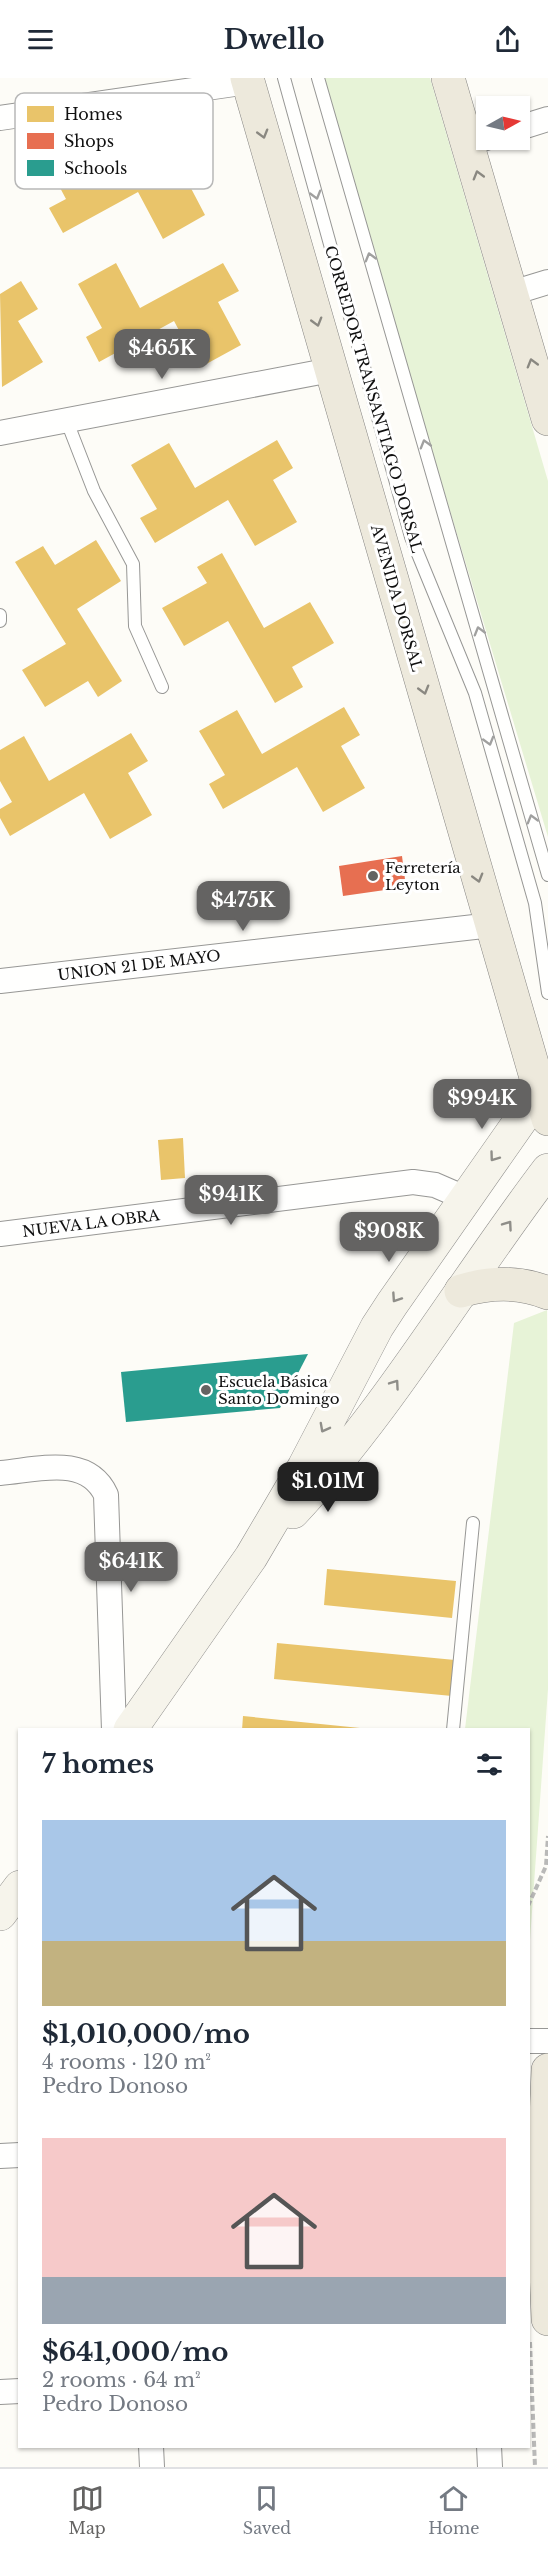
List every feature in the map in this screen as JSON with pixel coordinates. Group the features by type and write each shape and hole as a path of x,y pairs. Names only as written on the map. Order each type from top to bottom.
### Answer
{"main road":[{"path":"448,78 476,139"},
{"name":"AVENIDA DORSAL","path":"247,80 492,925 545,1097"},
{"path":"479,150 512,293 548,419"},
{"path":"131,1728 251,1557 304,1467 377,1327 465,1197 545,1097"},
{"path":"251,1557 342,1456 548,1170"},
{"path":"461,1291 497,1283 524,1285 548,1293"},
{"path":"0,1914 18,1890"},
{"path":"539,2325 536,2238 544,2152 548,2070"}],"street":[{"path":"162,93 247,80"},
{"path":"0,118 15,116"},
{"path":"530,125 548,120"},
{"path":"512,293 548,282"},
{"path":"0,433 331,370"},
{"name":"UNION 21 DE MAYO","path":"0,981 492,925"},
{"name":"NUEVA LA OBRA","path":"0,1234 413,1182 435,1185 465,1197"},
{"path":"0,1473 75,1468 94,1477 101,1485 108,1505 114,1728"},
{"path":"530,2041 548,2041"},
{"path":"0,2156 18,2155"},
{"path":"0,2392 18,2391"},
{"path":"151,2448 152,2467"},
{"path":"489,2448 490,2467"}],"lane":[{"name":"CORREDOR TRANSANTIAGO DORSAL","path":"284,78 411,537 476,693 531,885 548,993"},
{"path":"318,78 548,875"},
{"path":"66,419 94,491 133,564 135,626 162,687"},
{"path":"0,615 0,621"},
{"path":"453,1728 473,1523"}],"path":[{"path":"530,1902 546,1866 548,1836"},
{"path":"535,2467 539,2325"}],"green space":[{"path":"324,78 430,78 548,481 548,837 351,181"},
{"path":"547,1310 548,1689 530,1940 530,1728 465,1728 514,1323"}],"building: Homes":[{"path":"61,189 191,189 205,215 163,239 138,192 63,233 49,208 66,199"},
{"path":"116,263 140,308 223,263 239,291 218,302 241,345 199,368 174,321 99,362 86,337 102,328 78,284"},
{"path":"21,281 38,309 18,321 43,362 2,387 0,294"},
{"path":"277,440 293,468 273,480 297,522 255,546 228,500 155,543 140,518 157,509 131,465 169,443 195,488"},
{"path":"96,540 121,581 77,609 122,681 98,697 88,681 45,707 22,670 66,644 15,562 43,546 55,565"},
{"path":"222,553 264,628 310,602 334,643 292,667 303,687 275,703 228,621 184,646 162,608 207,583 197,567"},
{"path":"344,707 360,735 341,746 365,788 323,812 297,767 223,809 209,784 225,775 199,731 237,710 262,754"},
{"path":"131,733 148,761 128,773 152,815 110,839 84,793 10,836 0,818 0,809 12,802 0,781 0,750 24,736 49,781"},
{"path":"183,1138 185,1178 161,1180 158,1140"},
{"path":"327,1569 456,1581 452,1618 324,1605"},
{"path":"277,1643 455,1660 452,1696 274,1679"},
{"path":"243,1716 360,1728 242,1728"}],"building: Shops":[{"name":"Ferretería Leyton","path":"402,856 406,887 343,896 339,866"}],"building: Schools":[{"name":"Escuela Básica Santo Domingo","path":"308,1354 280,1408 126,1422 121,1372"}],"place":[{"name":"Ferretería Leyton","path":"373,876"},
{"name":"Escuela Básica Santo Domingo","path":"206,1390"}]}
